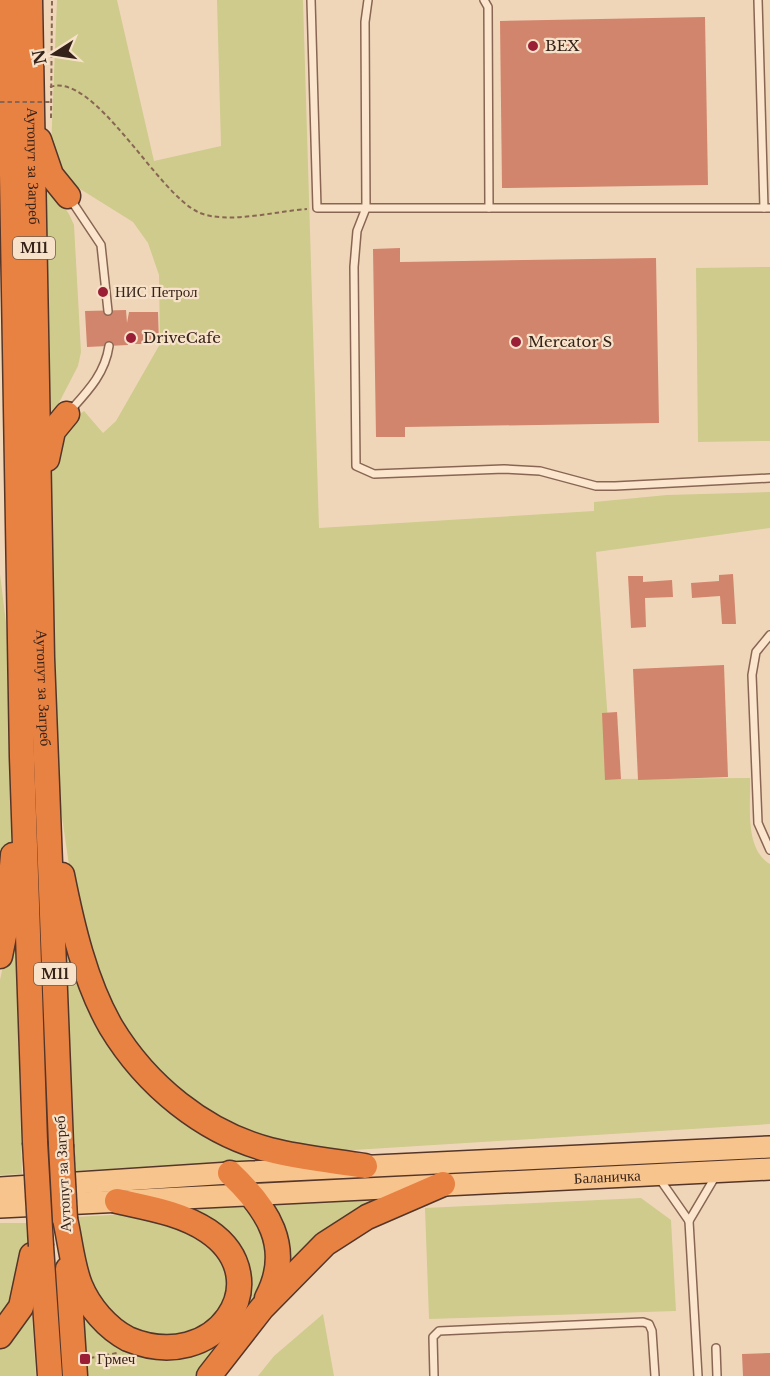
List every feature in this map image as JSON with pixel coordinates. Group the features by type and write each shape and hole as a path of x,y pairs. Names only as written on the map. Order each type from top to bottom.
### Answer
{"highway":[{"name":"Аутопут за Загреб","path":"9,0 5,113 20,611 21,757 35,1142 15,1196 37,1249 50,1376"},
{"name":"Аутопут за Загреб","path":"30,0 44,110 38,496 48,802 65,1219 80,1368"},
{"path":"44,110 46,164 55,181 68,196"},
{"path":"0,170 5,113"},
{"path":"38,496 50,438 67,414"},
{"path":"0,548 20,611"},
{"path":"0,957 7,921 21,757"},
{"path":"48,802 65,890 88,972 111,1026 131,1056 172,1099 216,1129 269,1150 365,1166"},
{"path":"230,1173 251,1193 268,1219 278,1251 274,1284 262,1308"},
{"path":"209,1376 262,1308 334,1236 444,1174"},
{"path":"65,1219 81,1286 110,1328 138,1345 162,1352 184,1352 196,1349 216,1336 229,1322 238,1291 238,1278 230,1253 209,1232 195,1223 175,1215 117,1202"},
{"path":"0,1336 21,1307 37,1249"}],"main road":[{"name":"Баланичка","path":"444,1174 770,1148"},
{"path":"15,1196 230,1173 365,1166 444,1174"},
{"name":"Баланичка","path":"527,1169 657,1176 770,1169"},
{"path":"15,1196 117,1202 251,1193 444,1174"}],"lane":[{"path":"311,0 317,208 767,208 758,0"},
{"path":"368,0 365,22 366,208 357,231 354,267 356,466 363,472 374,474 528,471 596,486 770,478"},
{"path":"484,0 488,7 489,208"},
{"path":"68,196 101,244 108,311"},
{"path":"67,414 99,376 107,362 109,346"},
{"path":"770,635 756,652 752,675 758,823 770,850"},
{"path":"689,1221 719,1172"},
{"path":"657,1176 689,1221 698,1376"},
{"path":"434,1376 433,1337 439,1331 643,1322 649,1324 652,1331 655,1376"},
{"path":"716,1348 717,1376"}],"path":[{"path":"5,113 44,110 51,85 52,0"},
{"path":"51,85 68,86 109,116 168,190 180,202 200,213 217,217 301,209"},
{"path":"80,1368 124,1351"}],"shaded area":[{"path":"57,0 117,0 154,161 221,146 217,0 303,0 319,528 594,511 594,502 667,495 770,492 770,528 596,552 612,779 750,778 753,837 756,848 770,864 770,1124 338,1151 240,1132 174,1094 119,1029 75,906 58,790 49,454 68,423 84,411 103,433 116,421 160,344 159,275 148,243 133,222 61,177 51,148"},
{"path":"45,180 74,225 81,352 78,366 49,422"},
{"path":"770,267 770,441 698,442 696,268"},
{"path":"0,574 7,631 12,832 0,936"},
{"path":"63,902 126,1060 278,1160 74,1171"},
{"path":"15,910 22,1174 0,1175 0,980"},
{"path":"641,1198 671,1220 676,1311 429,1319 425,1208"},
{"path":"393,1199 279,1279 270,1205"},
{"path":"255,1205 269,1227 264,1288 201,1376 83,1376 78,1289 155,1357 178,1359 205,1352 226,1333 244,1284 180,1209"},
{"path":"128,1214 193,1228 229,1265 231,1300 197,1341 129,1333 85,1283 76,1217"},
{"path":"0,1223 27,1223 29,1259 0,1328"},
{"path":"31,1301 36,1376 0,1376 0,1339"},
{"path":"323,1314 334,1376 258,1376 274,1356"}],"building":[{"path":"705,17 708,185 502,188 500,21"},
{"name":"Mercator S","path":"400,248 400,262 656,258 659,423 405,427 405,437 376,437 373,249"},
{"path":"126,310 127,323 129,312 158,312 159,344 130,344 130,332 127,332 128,345 87,347 85,311"},
{"path":"733,574 736,624 722,624 720,596 692,598 691,583 719,581 719,575"},
{"path":"628,576 643,576 643,582 672,580 673,597 645,598 646,627 631,628"},
{"path":"724,665 728,777 638,780 633,669"},
{"path":"617,712 621,779 605,780 602,713"},
{"path":"770,1353 770,1376 743,1376 742,1354"}],"place":[{"name":"BEX","path":"533,46"},
{"name":"НИС Петрол","path":"103,292"},
{"name":"DriveCafe","path":"131,338"},
{"name":"Mercator S","path":"516,342"},
{"name":"Грмеч","path":"85,1359"}]}
